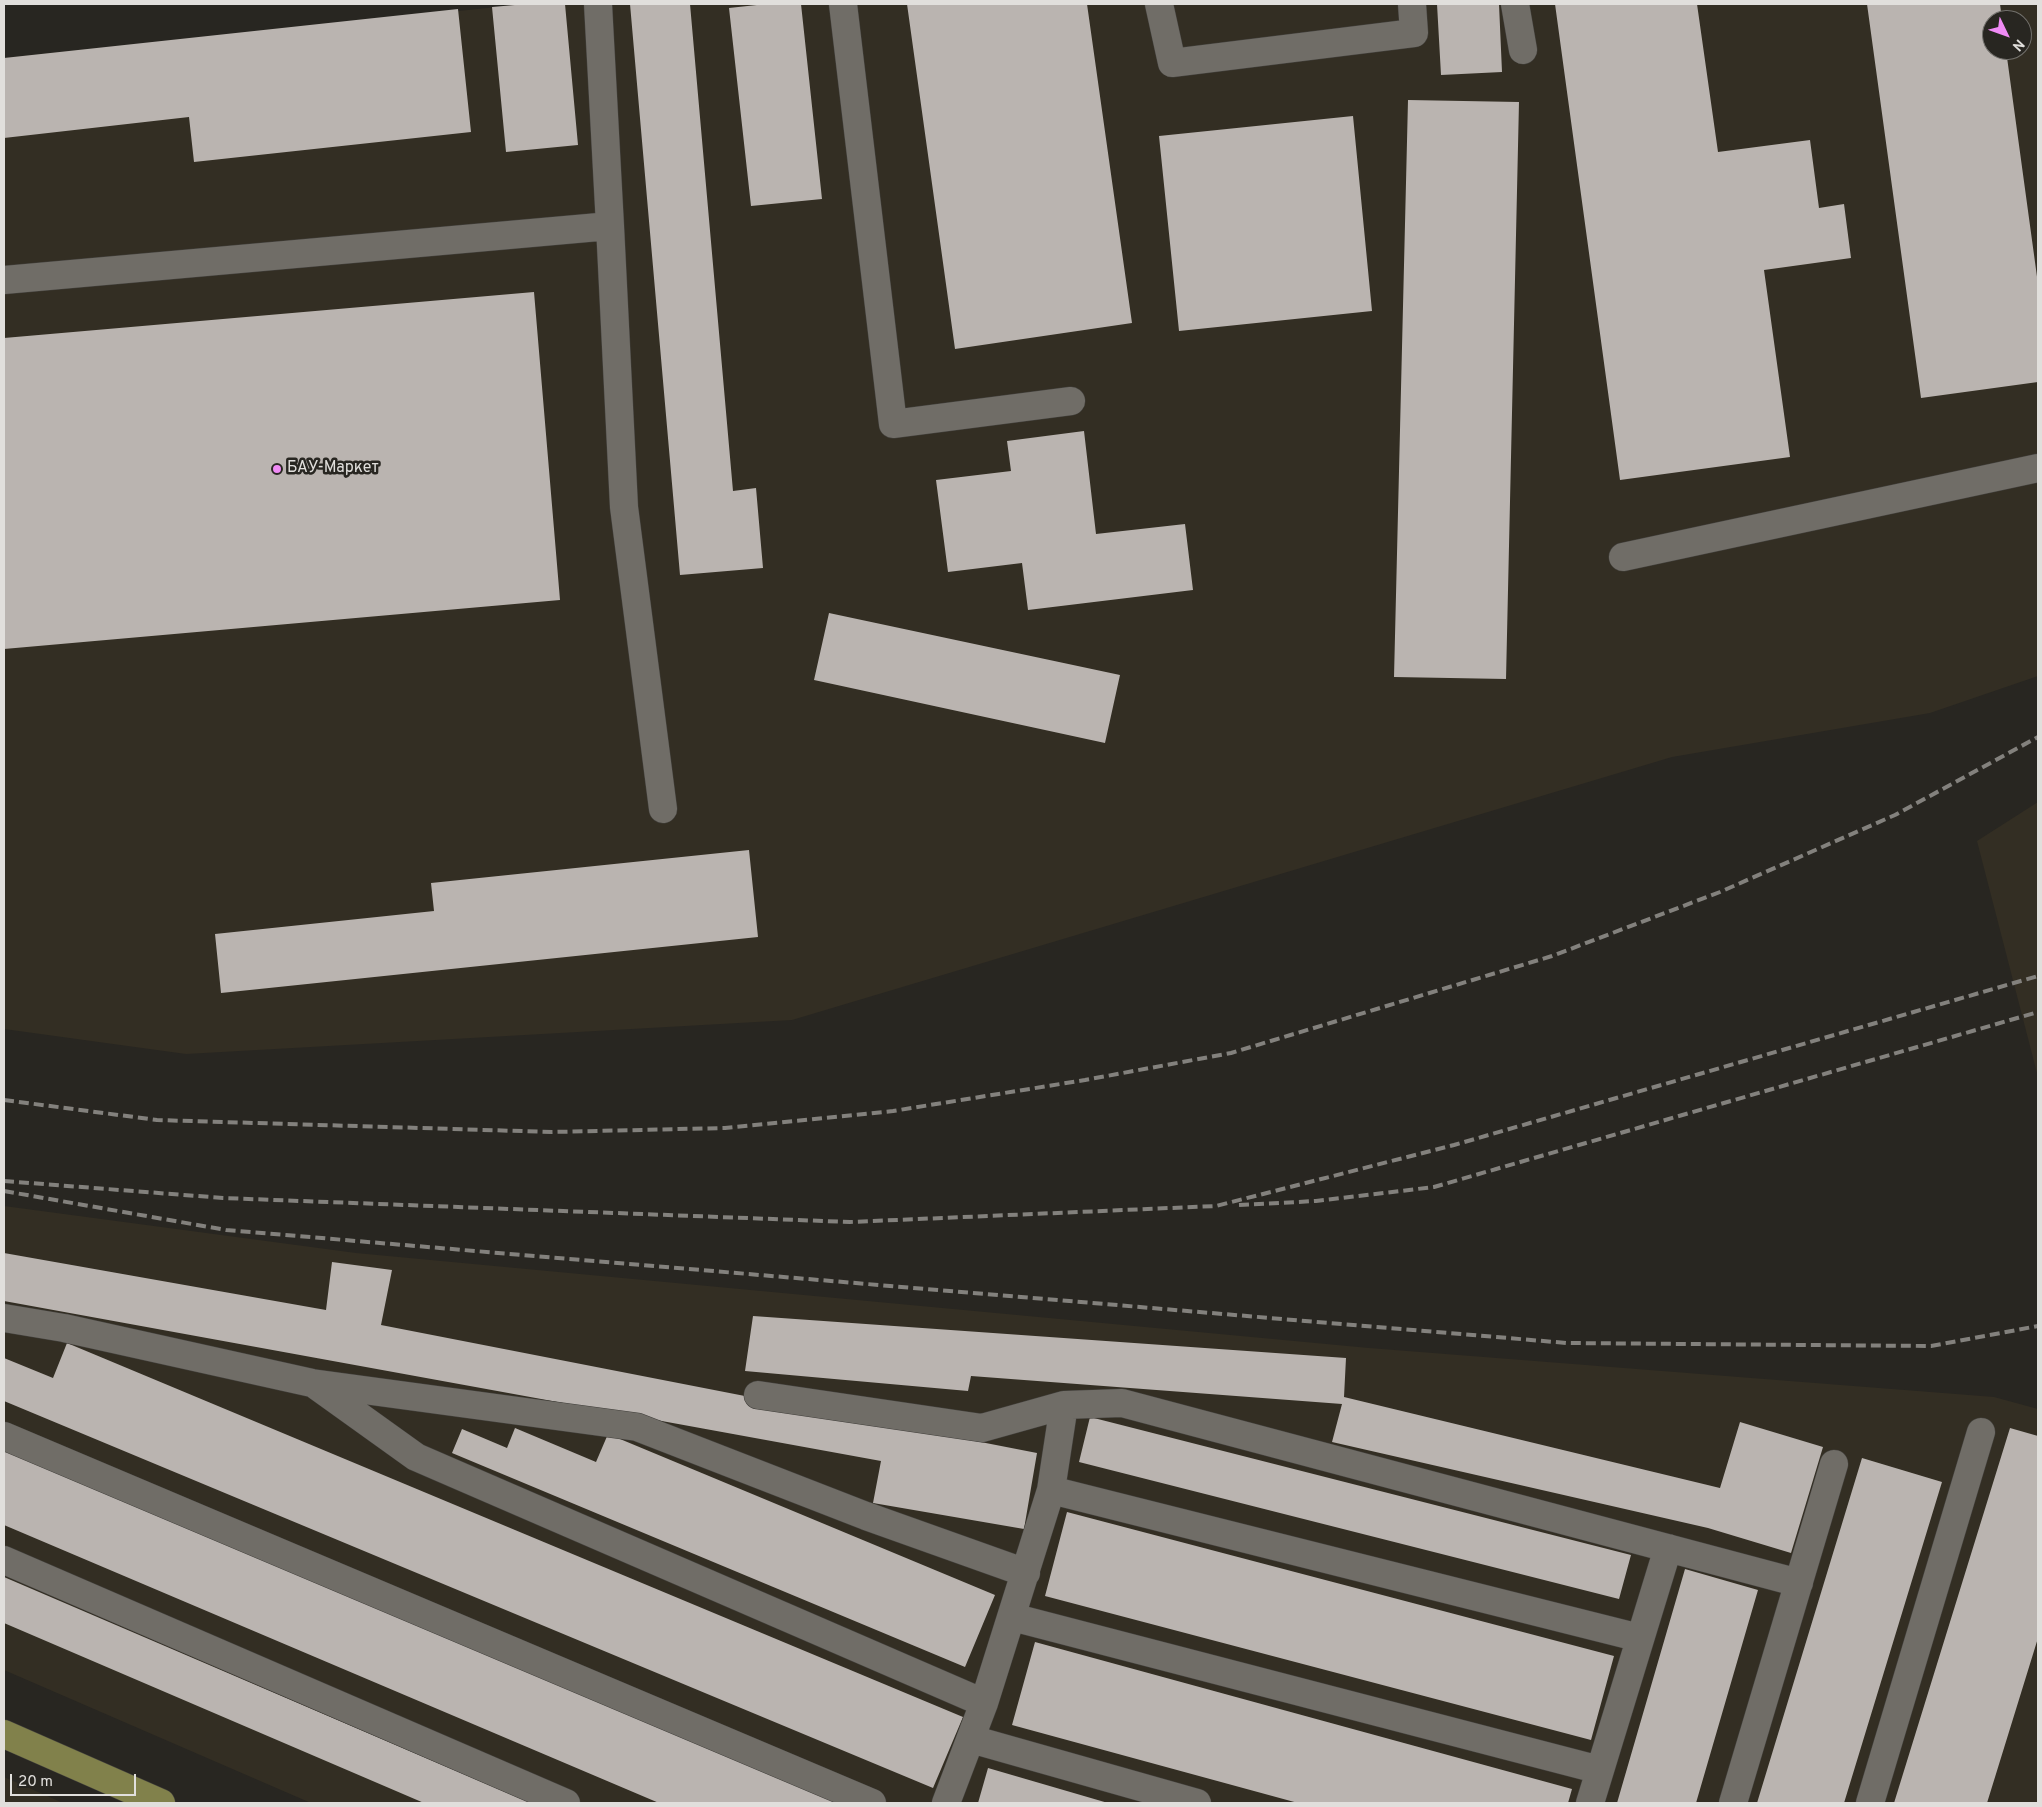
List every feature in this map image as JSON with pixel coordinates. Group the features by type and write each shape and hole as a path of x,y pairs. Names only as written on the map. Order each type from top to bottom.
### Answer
{"main road":[{"path":"4,1734 160,1803"}],"lane":[{"path":"598,4 624,507 663,809"},
{"path":"843,4 893,424 1071,401"},
{"path":"1159,4 1172,63 1414,33 1412,4"},
{"path":"1515,4 1523,50"},
{"path":"4,280 610,226"},
{"path":"1623,557 2038,468"},
{"path":"4,1318 64,1328 312,1383 637,1427 866,1516 1026,1573"},
{"path":"312,1383 416,1457 984,1703"},
{"path":"758,1395 982,1428 1064,1405 1122,1404 1799,1583"},
{"path":"946,1803 984,1703 1051,1490 1064,1405"},
{"path":"1870,1803 1981,1432"},
{"path":"4,1436 872,1803"},
{"path":"1733,1803 1834,1464"},
{"path":"1051,1490 1640,1638"},
{"path":"1590,1803 1668,1548"},
{"path":"4,1560 566,1803"},
{"path":"1012,1617 1600,1770"},
{"path":"971,1739 1197,1803"}],"shaded area":[{"path":"526,4 2038,4 2038,676 1930,713 1672,757 792,1020 186,1054 4,1029 4,58"},
{"path":"2038,802 2038,1077 1977,841"},
{"path":"4,1206 356,1253 1369,1348 1994,1397 2038,1409 2038,1803 311,1803 4,1670"},
{"path":"4,1777 63,1803 4,1803"}],"building":[{"path":"526,4 565,4 578,145 506,152 492,7"},
{"path":"630,4 690,4 733,491 756,488 763,568 680,575"},
{"path":"766,4 801,4 822,199 751,206 729,8"},
{"path":"907,4 1087,4 1132,323 955,349"},
{"path":"1437,4 1499,4 1502,72 1441,75"},
{"path":"1555,4 1697,4 1718,152 1810,140 1819,208 1844,204 1851,258 1764,270 1790,457 1620,480"},
{"path":"1867,4 2000,4 2001,10 1982,10 1982,60 2007,60 2038,284 2038,382 1921,398"},
{"path":"458,9 471,132 194,162 189,117 4,138 4,58"},
{"path":"1408,100 1519,102 1506,679 1394,677"},
{"path":"1353,116 1372,311 1179,331 1159,136"},
{"name":"БАУ-Маркет","path":"534,292 560,600 4,649 4,338"},
{"path":"1084,431 1096,534 1185,524 1193,590 1028,610 1022,563 948,572 936,480 1011,471 1007,441"},
{"path":"829,613 1120,675 1105,743 814,680"},
{"path":"749,850 758,937 221,993 215,934 434,911 431,883"},
{"path":"4,1253 326,1310 332,1262 392,1270 381,1325 1037,1453 1024,1529 873,1503 881,1461 4,1301"},
{"path":"753,1316 1346,1358 1344,1397 1720,1488 1740,1422 1823,1447 1791,1553 1708,1528 1332,1442 1342,1404 971,1376 968,1391 745,1371"},
{"path":"67,1343 963,1717 933,1788 4,1401 4,1358 53,1378"},
{"path":"1090,1417 1631,1555 1619,1599 1079,1462"},
{"path":"515,1428 596,1462 608,1434 995,1595 965,1667 452,1453 462,1429 507,1448"},
{"path":"2010,1428 2038,1436 2038,1638 1987,1803 1894,1803"},
{"path":"4,1448 840,1803 659,1803 4,1525"},
{"path":"1862,1458 1942,1482 1844,1803 1757,1803"},
{"path":"1067,1512 1614,1656 1591,1740 1045,1596"},
{"path":"1685,1569 1758,1590 1696,1803 1617,1803"},
{"path":"4,1577 531,1803 424,1803 4,1623"},
{"path":"1035,1642 1572,1789 1568,1803 1298,1803 1012,1725"},
{"path":"988,1768 1108,1803 978,1803"}],"railway":[{"path":"4,1100 157,1120 552,1132 725,1128 893,1111 1085,1080 1231,1053 1552,956 1720,892 1895,815 2038,737"},
{"path":"4,1181 223,1198 850,1222 1216,1206 1454,1145 2038,976"},
{"path":"1239,1205 1316,1201 1434,1187 2038,1012"},
{"path":"4,1191 226,1230 1567,1343 1931,1346 2038,1326"}],"place":[{"name":"БАУ-Маркет","path":"277,469"}]}
